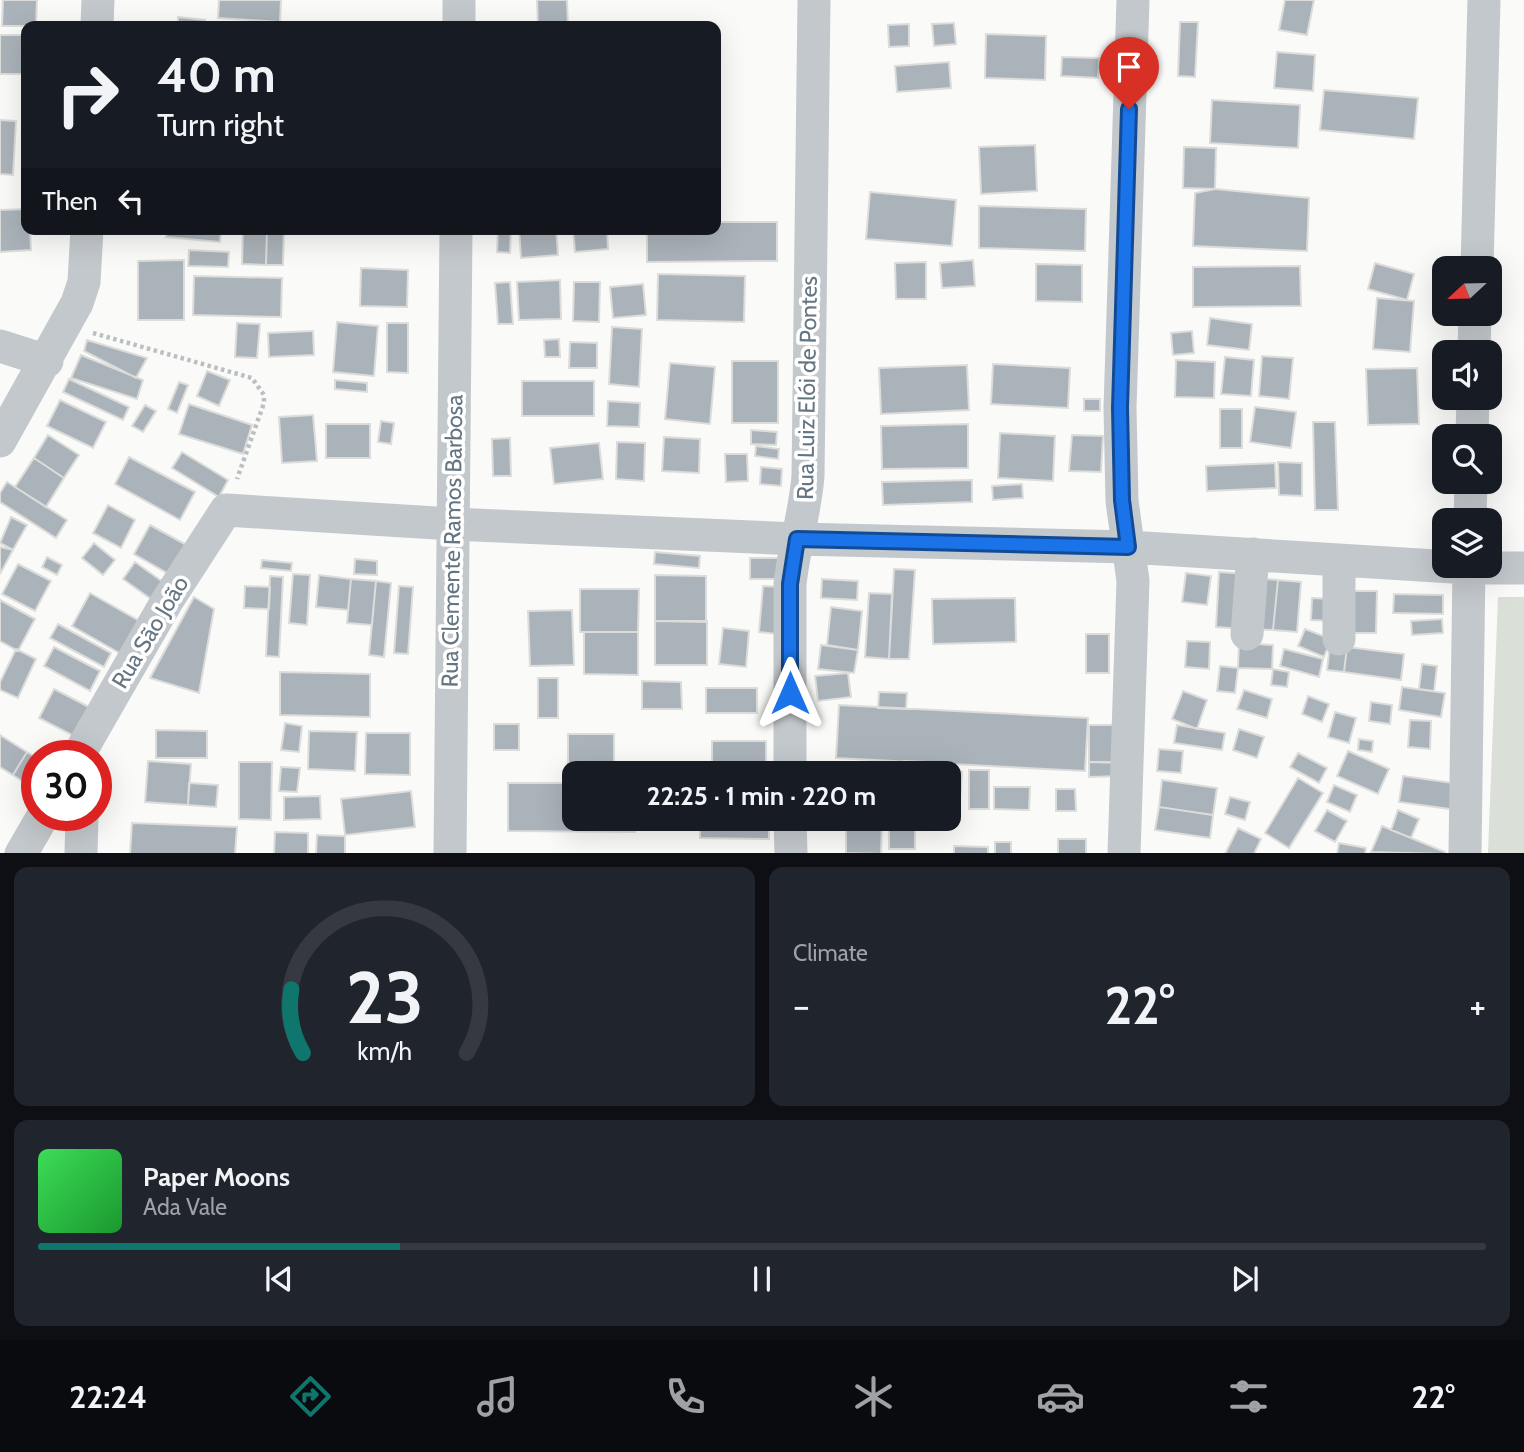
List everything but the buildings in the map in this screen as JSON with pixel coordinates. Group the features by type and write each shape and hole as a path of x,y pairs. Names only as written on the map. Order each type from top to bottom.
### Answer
{"street":[{"path":"97,21 98,0"},
{"path":"459,0 459,21"},
{"name":"Rua Luiz Elói de Pontes","path":"790,761 790,584 805,509 807,476 814,0"},
{"path":"1124,853 1133,581 1122,500 1120,408 1133,0"},
{"path":"1477,256 1484,0"},
{"path":"0,441 77,303 84,282 87,235"},
{"name":"Rua Clemente Ramos Barbosa","path":"450,853 456,235"},
{"path":"0,346 47,361"},
{"path":"226,510 452,524 797,539 1128,547 1432,565"},
{"name":"Rua São João","path":"88,740 167,601 226,510"},
{"path":"1247,634 1253,554"},
{"path":"1339,560 1339,639"},
{"path":"1502,568 1524,568"},
{"path":"1465,853 1469,578"},
{"path":"20,853 34,831"},
{"path":"81,853 82,831"},
{"path":"790,831 790,853"}],"path":[{"path":"65,325 228,370 252,378 259,386 264,403 226,510"}],"shaded area":[{"path":"1498,597 1524,597 1524,853 1488,853"}],"route":[{"path":"790,693 790,584 797,539 1128,547 1122,500 1120,408 1129,109"}]}
